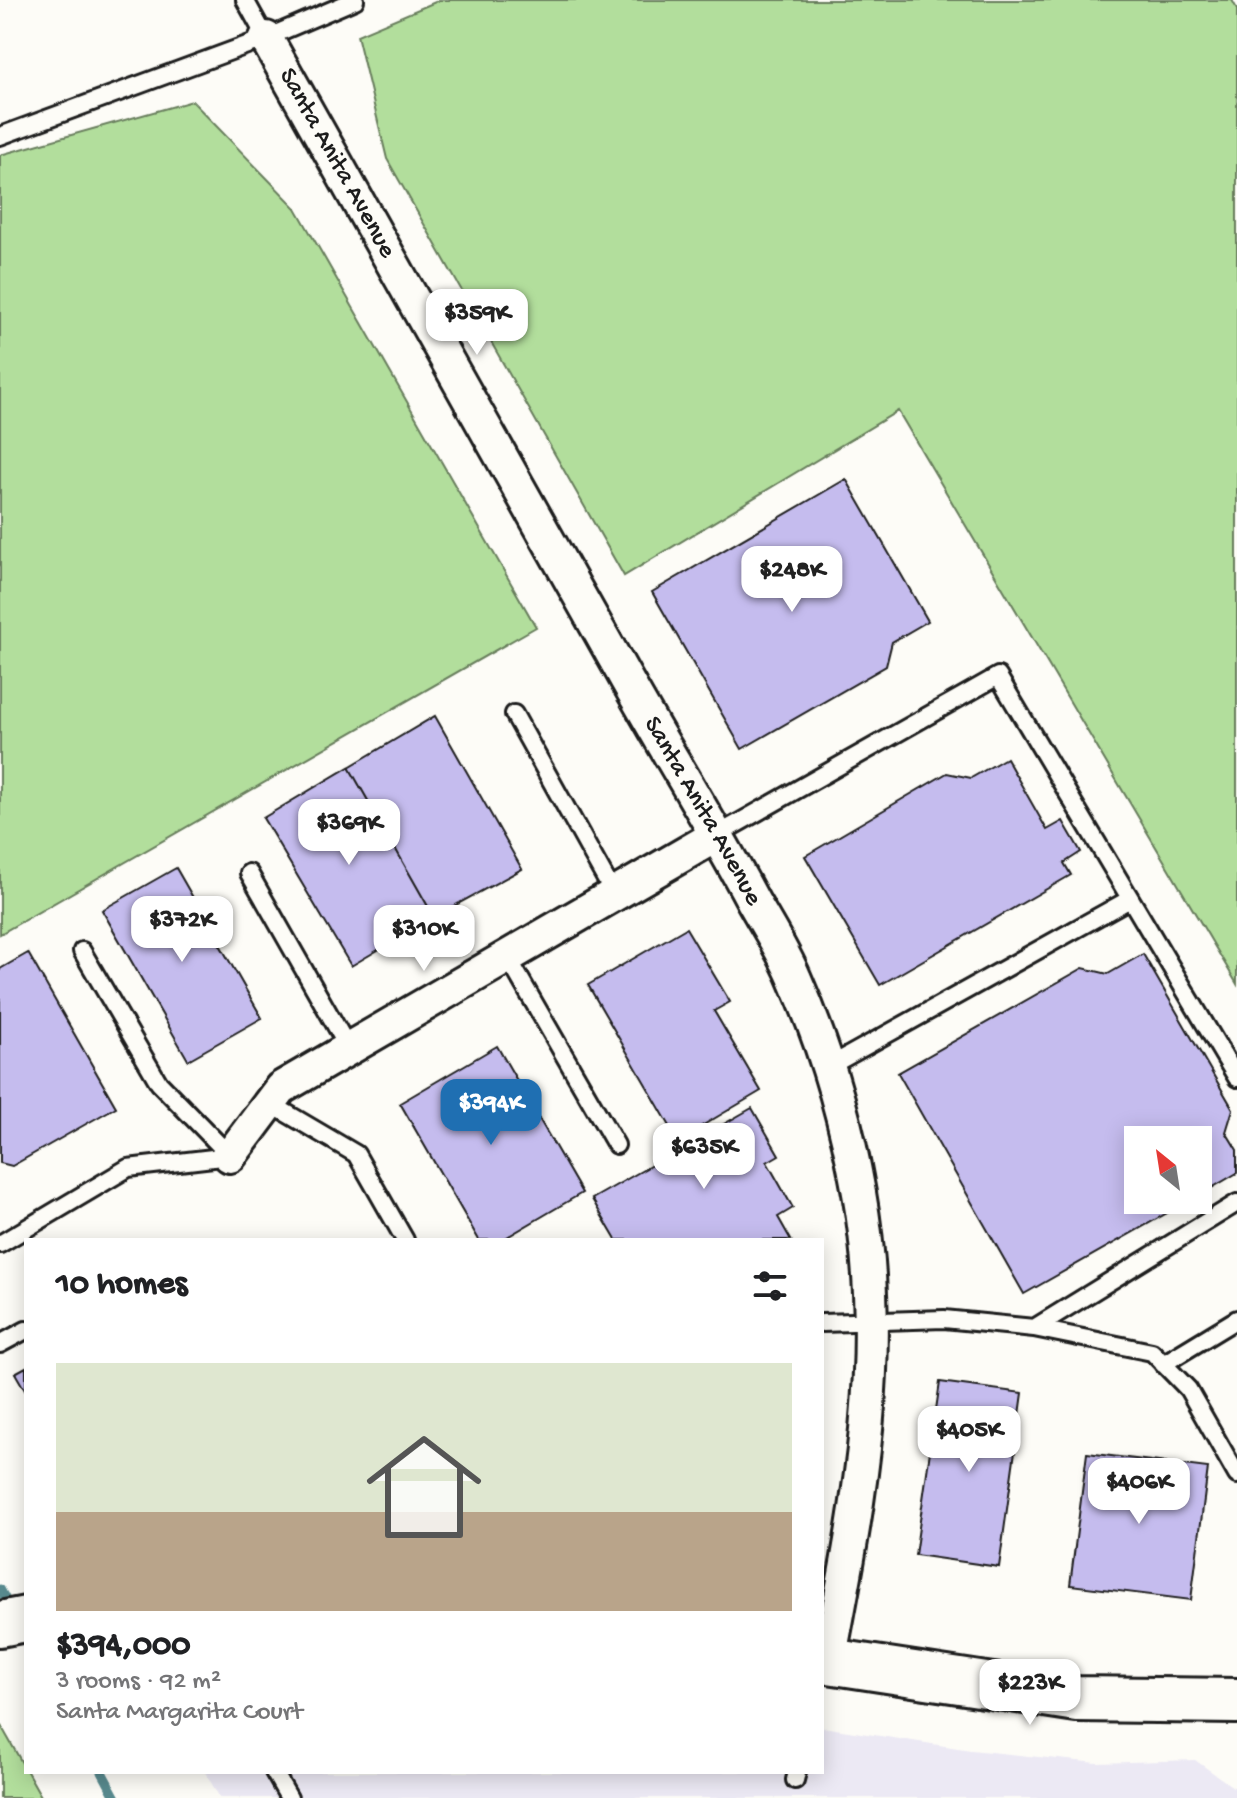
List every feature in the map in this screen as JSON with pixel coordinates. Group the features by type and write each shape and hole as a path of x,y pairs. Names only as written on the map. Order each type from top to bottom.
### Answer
{"street":[{"name":"Santa Anita Avenue","path":"266,38 793,974 828,1067 860,1196 872,1322 865,1451 825,1666"},
{"path":"230,1156 281,1088 717,835"},
{"path":"0,1624 24,1619"},
{"path":"825,1666 1077,1699 1237,1701"}],"lane":[{"path":"245,0 266,38"},
{"path":"0,136 266,38 355,0"},
{"path":"717,835 998,676 1237,1078"},
{"path":"514,714 614,894"},
{"path":"249,873 349,1049"},
{"path":"828,1067 1130,899"},
{"path":"82,951 159,1083 230,1156"},
{"path":"507,956 616,1145"},
{"path":"271,1104 356,1154 404,1238"},
{"path":"0,1244 128,1168 230,1156"},
{"path":"1034,1328 1237,1203"},
{"path":"824,1323 944,1319 1034,1328 1152,1352 1188,1389 1237,1475"},
{"path":"1163,1364 1237,1319"},
{"path":"0,1344 24,1331"},
{"path":"275,1774 289,1798"}],"shaded area":[{"path":"824,1727 971,1750 1097,1763 1195,1760 1237,1787 1237,1798 220,1798 206,1774 824,1774"}],"green space":[{"path":"440,0 1232,0 1237,9 1237,984 898,411 624,576 387,159 357,35"},
{"path":"192,101 296,208 536,627 0,934 0,155"},
{"path":"0,1724 24,1766 24,1774 28,1774 42,1798 0,1798"}],"building":[{"path":"846,479 928,621 892,642 886,666 742,749 652,592"},
{"path":"435,716 522,869 434,917 349,767"},
{"path":"1006,758 1047,830 1063,821 1081,852 1064,863 1071,875 880,985 805,856 947,773 971,778"},
{"path":"349,767 434,917 351,966 263,818"},
{"path":"176,868 262,1018 188,1060 102,910"},
{"path":"686,928 730,1002 714,1011 761,1091 678,1140 588,985"},
{"path":"28,953 116,1107 12,1166 0,1163 0,969"},
{"path":"1143,954 1233,1109 1226,1132 1237,1150 1237,1173 1212,1188 1212,1126 1124,1126 1124,1214 1165,1214 1024,1294 898,1073 1083,968 1108,974"},
{"path":"497,1046 582,1193 505,1238 478,1238 400,1103"},
{"path":"752,1108 779,1155 767,1162 793,1208 778,1217 790,1238 615,1238 592,1199"},
{"path":"24,1368 24,1389 15,1373"},
{"path":"940,1382 1023,1393 999,1567 915,1555"},
{"path":"1087,1453 1208,1468 1191,1600 1070,1585"}],"waterway":[{"path":"0,1589 12,1611"},
{"path":"103,1774 116,1798"}]}
